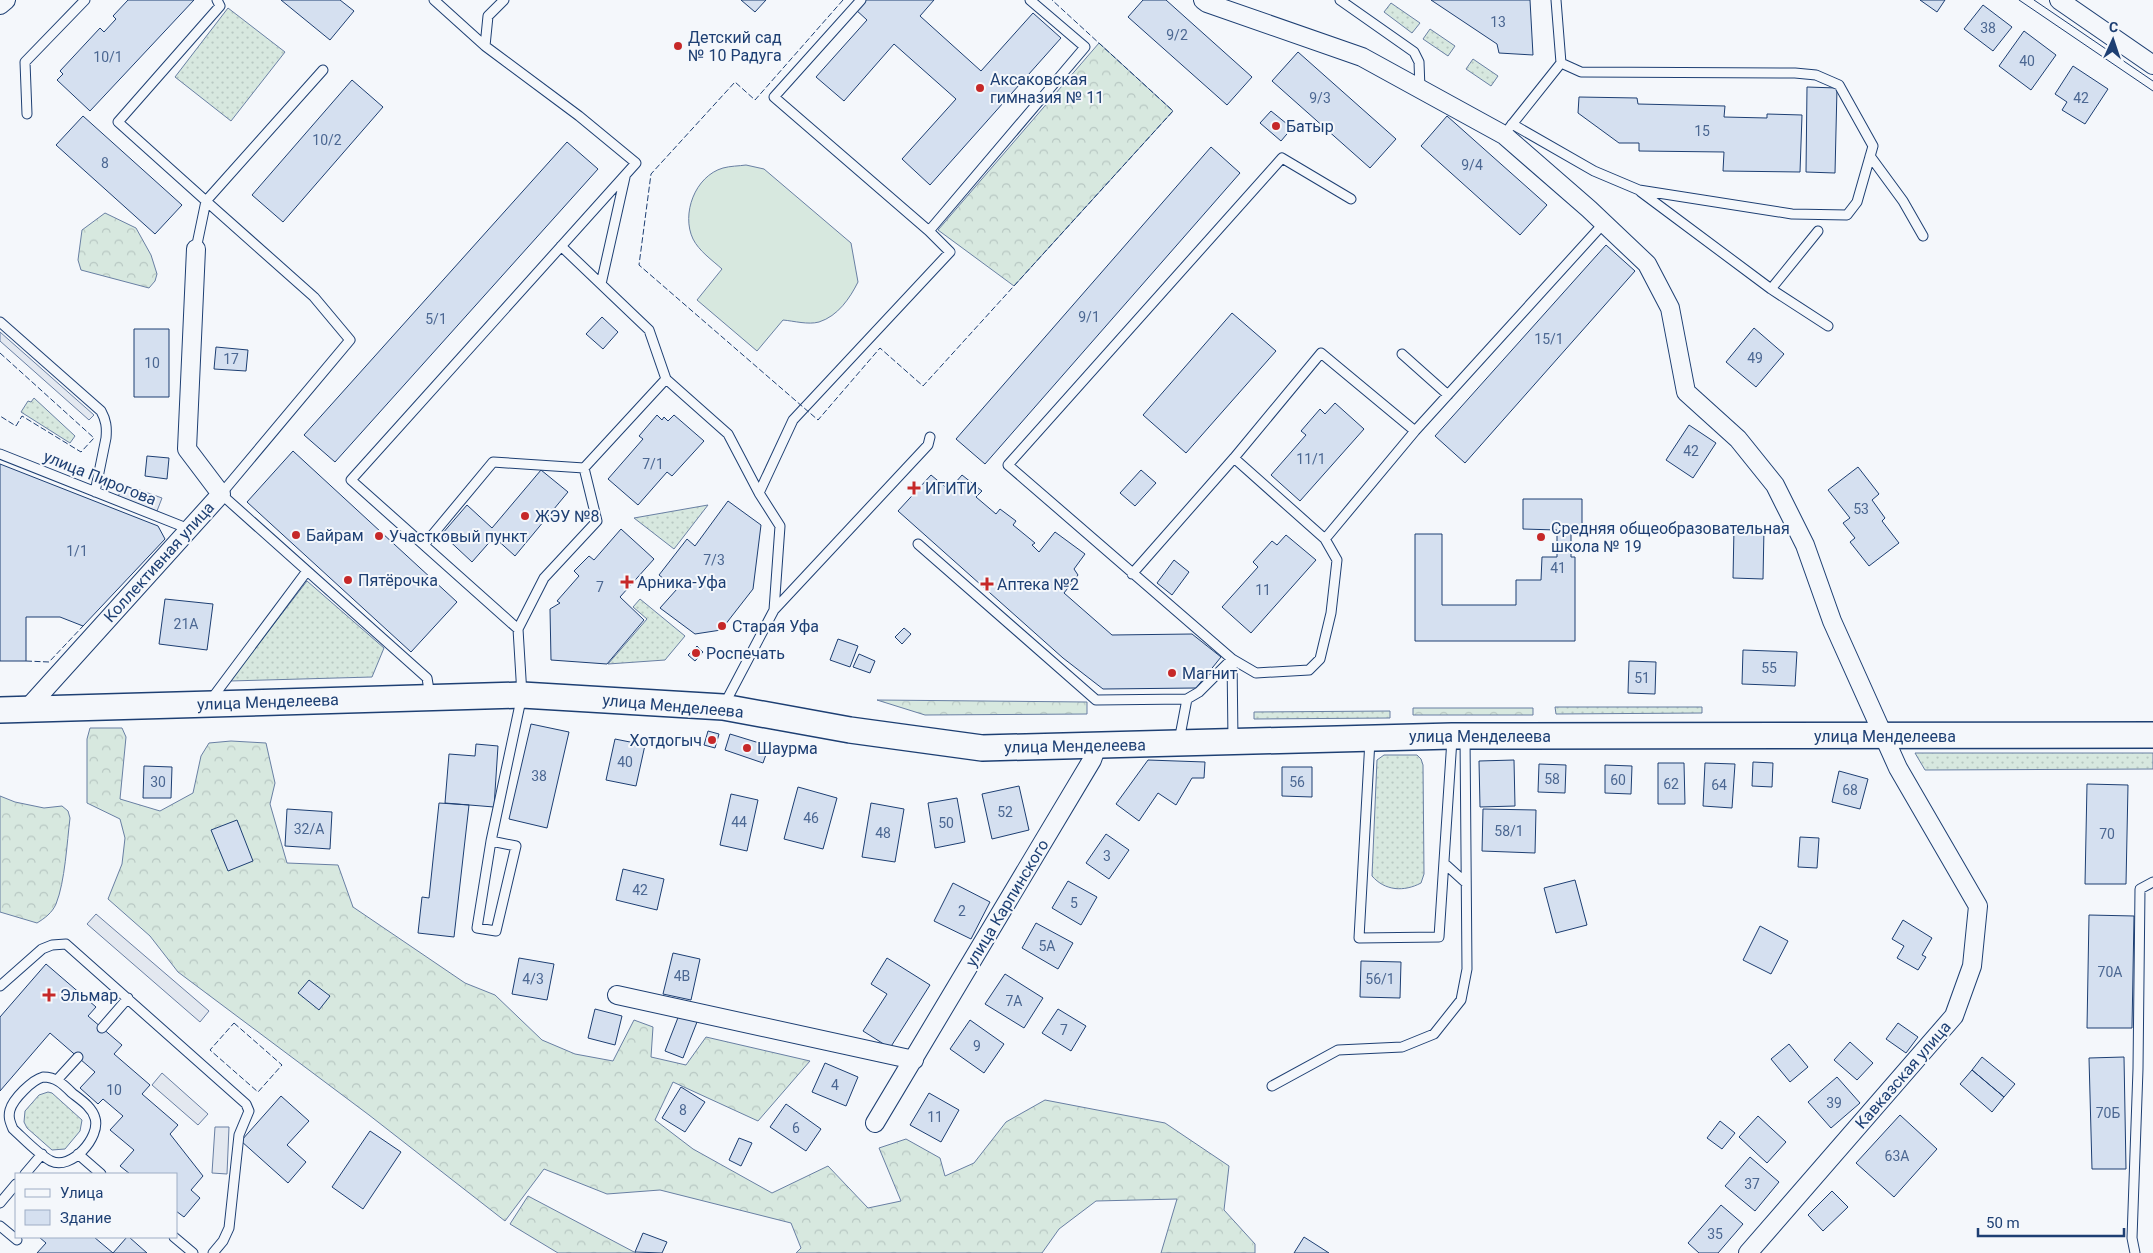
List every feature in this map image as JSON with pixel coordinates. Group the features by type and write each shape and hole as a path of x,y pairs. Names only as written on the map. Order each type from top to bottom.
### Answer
{"main road":[{"name":"улица Менделеева","path":"0,710 430,696 522,695 723,707 850,730 982,748 1458,736 2153,735"}],"street":[{"path":"0,5 6,0"},
{"name":"Кавказская улица","path":"1203,0 1362,57 1420,89 1508,130 1647,264 1670,308 1686,392 1738,439 1775,485 1804,545 1832,621 1882,736 1898,768 1978,906 1972,966 1954,1016 1748,1253"},
{"path":"2059,0 2153,65"},
{"name":"Коллективная улица","path":"26,710 221,494 187,449 196,249"},
{"name":"улица Карпинского","path":"875,1123 1087,768 1098,746"},
{"path":"617,995 914,1060"}],"lane":[{"path":"27,114 25,62 85,0"},
{"path":"217,0 220,6 118,122 314,297 350,340 221,494 427,678 430,696"},
{"path":"434,0 485,46 579,116 636,163 352,480 518,629"},
{"path":"485,46 488,16 504,0"},
{"path":"759,493 794,420 950,252 929,230 774,97 861,0"},
{"path":"929,230 1085,47 1030,0"},
{"path":"1340,0 1414,52 1419,62 1420,89"},
{"path":"1556,0 1561,63 1508,130 1639,190 1792,214 1847,215 1857,202 1873,146 1839,85 1816,75 1795,73 1581,72 1561,63"},
{"path":"196,249 206,201 323,70"},
{"path":"1870,156 1903,201 1923,236"},
{"path":"1234,458 1325,539 1337,560 1331,613 1320,659 1309,670 1256,674 1232,659 1008,465 1282,158 1351,199"},
{"path":"600,284 625,176"},
{"path":"1639,190 1771,289 1828,326"},
{"path":"1325,539 1415,431 1604,223"},
{"path":"1771,289 1818,231"},
{"path":"561,246 649,330 666,379 728,434 759,493 780,526 774,610"},
{"path":"0,322 101,411 107,430 95,492"},
{"path":"1132,574 1234,458 1321,353 1415,431"},
{"path":"1402,354 1448,395"},
{"path":"584,468 666,379"},
{"path":"723,707 774,610 928,445 930,436"},
{"name":"улица Пирогова","path":"0,454 189,529"},
{"path":"424,545 494,462 584,468"},
{"path":"491,841 516,846 496,931 477,928 491,841 522,695 518,629 544,578 597,521 584,468"},
{"path":"918,544 1096,700 1187,699 1199,692 1232,659"},
{"path":"207,704 307,571"},
{"path":"1232,659 1233,742"},
{"path":"1179,743 1187,699"},
{"path":"1370,737 1359,938 1439,937 1444,863 1458,736"},
{"path":"1272,1086 1338,1050 1402,1047 1434,1034 1461,1000 1467,970 1466,883 1458,736"},
{"path":"1444,863 1466,883"},
{"path":"2135,1253 2132,1238 2138,1069 2140,889 2153,882"},
{"path":"0,986 42,950 52,945 66,944 248,1107 239,1135 229,1228 223,1241 213,1253"},
{"path":"102,1028 128,998"},
{"path":"58,1080 78,1057"},
{"path":"43,1077 58,1080 89,1107 95,1117 96,1130 94,1136 73,1160 61,1163 50,1161 42,1154 12,1129 10,1110 32,1082 43,1077"},
{"path":"26,1173 42,1154"},
{"path":"78,1154 100,1173"},
{"path":"0,1203 15,1185"},
{"path":"0,1226 17,1240"},
{"path":"175,1238 188,1252"}],"green space":[{"path":"1391,3 1420,23 1412,33 1384,12"},
{"path":"228,8 285,52 231,121 175,77"},
{"path":"1430,29 1455,46 1448,56 1423,39"},
{"path":"1099,43 1173,111 1014,286 938,230"},
{"path":"1473,59 1498,76 1491,86 1466,69"},
{"path":"746,165 764,169 851,243 858,282 838,311 826,319 815,323 783,320 757,351 697,300 722,269 706,255 693,239 689,218 693,197 705,179 713,172 723,168"},
{"path":"105,213 136,228 151,255 157,274 155,281 149,288 81,270 78,260 82,230"},
{"path":"34,398 75,436 70,443 21,412 28,401 31,402"},
{"path":"708,505 674,549 634,518"},
{"path":"307,581 384,648 372,677 230,681"},
{"path":"640,599 685,636 665,660 608,664 647,619 633,607"},
{"path":"877,700 1087,702 1087,714 925,715"},
{"path":"1555,707 1702,707 1702,713 1556,714"},
{"path":"1413,708 1533,708 1533,715 1413,715"},
{"path":"1390,711 1390,718 1254,719 1254,712"},
{"path":"90,728 122,728 126,737 120,799 160,811 193,793 201,756 209,743 231,741 266,743 275,783 270,804 287,863 338,865 353,907 465,983 495,995 542,1040 575,1054 613,1061 634,1020 653,1027 651,1057 686,1065 706,1037 810,1061 758,1121 673,1082 655,1120 693,1149 772,1193 828,1166 868,1208 901,1201 879,1148 906,1139 940,1158 945,1176 974,1163 1006,1122 1045,1100 1165,1123 1229,1166 1224,1210 1255,1244 1255,1253 1161,1253 1177,1199 1096,1201 1059,1229 1042,1253 796,1253 801,1248 791,1223 660,1190 607,1194 544,1169 505,1221 369,1115 178,972 150,936 108,899 122,864 125,838 120,819 87,803 87,739"},
{"path":"1915,753 2153,753 2153,769 1925,770"},
{"path":"1384,755 1417,755 1423,765 1424,874 1421,883 1408,888 1395,889 1383,885 1372,876 1377,760"},
{"path":"0,796 15,802 44,808 62,806 68,811 70,818 67,850 59,895 52,910 37,923 0,912"},
{"path":"48,1092 52,1093 82,1120 80,1131 65,1149 52,1150 27,1128 24,1122 25,1111 39,1095"},
{"path":"528,1196 636,1253 558,1253 510,1224"}],"shaded area":[{"path":"0,332 94,415 89,420 0,341"},
{"path":"123,484 162,498 157,511 118,497"},
{"path":"96,914 209,1011 200,1022 87,924"},
{"path":"162,1073 208,1114 198,1125 152,1085"},
{"path":"215,1127 229,1127 227,1174 212,1173"}],"building":[{"path":"128,0 194,0 90,111 57,80 63,74 60,71 100,28 104,32 116,19 113,16"},
{"path":"281,0 340,0 354,11 330,40"},
{"path":"741,0 766,0 755,12"},
{"name":"Аксаковская гимназия № 11","path":"863,0 934,0 920,16 981,71 1033,13 1061,38 930,185 902,159 956,99 894,44 844,101 816,77 867,20 855,9"},
{"path":"1143,0 1166,0 1252,77 1227,105 1128,17"},
{"path":"1431,0 1530,0 1533,55 1499,53 1497,44"},
{"path":"1920,0 1945,0 1937,12"},
{"path":"1983,5 2012,27 1993,51 1964,29"},
{"path":"2024,31 2056,55 2031,90 1999,66"},
{"path":"1298,52 1396,139 1370,168 1272,81"},
{"path":"2073,66 2108,89 2085,124 2062,110 2067,102 2055,94"},
{"path":"352,80 383,107 283,222 252,195"},
{"path":"1807,87 1837,88 1835,173 1806,172"},
{"path":"1579,97 1637,98 1638,104 1725,106 1724,117 1767,118 1767,114 1802,115 1800,172 1723,171 1724,152 1639,151 1639,143 1619,143 1578,113"},
{"name":"Батыр","path":"1271,111 1292,128 1281,141 1260,123"},
{"path":"83,116 182,205 155,234 56,145"},
{"path":"1447,116 1547,205 1520,235 1421,146"},
{"path":"567,142 598,169 335,462 304,435"},
{"path":"1211,147 1240,173 985,464 956,439"},
{"path":"1606,245 1635,271 1465,463 1435,436"},
{"path":"1232,313 1276,351 1186,453 1143,415"},
{"path":"602,317 618,332 603,349 586,334"},
{"path":"1754,328 1784,354 1756,387 1726,362"},
{"path":"134,329 169,329 169,397 134,397"},
{"path":"216,347 248,350 246,371 214,369"},
{"path":"1335,403 1364,429 1300,501 1271,475 1306,435 1301,431 1320,409 1325,414"},
{"path":"657,415 662,420 664,417 668,421 674,415 704,441 672,476 667,472 638,505 608,479 643,439 639,436"},
{"path":"1689,425 1716,443 1693,478 1666,460"},
{"path":"293,451 457,602 411,652 247,502"},
{"path":"147,456 169,458 167,479 145,476"},
{"path":"0,464 158,526 165,539 83,626 60,617 26,617 26,661 0,661"},
{"path":"1858,467 1879,494 1872,500 1885,518 1882,521 1899,543 1869,566 1850,542 1855,538 1843,523 1850,518 1828,490"},
{"name":"ЖЭУ №8","path":"541,470 568,492 515,556 494,537 472,562 442,534 467,505 492,528"},
{"path":"1141,470 1156,483 1135,506 1120,493"},
{"path":"931,475 949,490 962,475 982,491 976,497 996,514 1000,509 1016,521 1013,525 1035,543 1032,545 1039,552 1055,532 1085,554 1074,569 1078,575 1064,593 1112,635 1192,634 1221,657 1196,688 1103,689 1063,658 898,511"},
{"path":"1523,499 1582,499 1582,530 1571,530 1571,557 1575,557 1575,641 1415,641 1415,534 1442,534 1442,605 1516,605 1516,580 1541,580 1542,557 1557,557 1557,530 1523,529"},
{"path":"728,501 761,525 753,589 721,630 695,634 660,608 677,589 659,575 687,539 695,546"},
{"path":"1734,528 1764,528 1763,579 1733,578"},
{"path":"621,529 654,559 620,597 644,620 607,664 551,660 550,609 560,603 557,601 579,576 574,571 589,556 594,560"},
{"path":"1286,535 1316,560 1251,633 1222,607 1258,567 1253,562 1272,541 1277,545"},
{"path":"1174,560 1189,572 1172,595 1157,583"},
{"path":"165,599 213,604 207,650 159,644"},
{"path":"904,628 911,634 902,644 895,637"},
{"path":"838,639 858,646 850,667 830,660"},
{"name":"Роспечать","path":"697,646 703,652 695,661 688,655"},
{"path":"1743,650 1797,652 1795,686 1742,684"},
{"path":"859,654 875,661 870,673 853,667"},
{"path":"1629,661 1656,662 1655,694 1628,693"},
{"path":"531,724 569,732 547,828 509,819"},
{"name":"Хотдогыч","path":"708,731 719,734 715,748 704,745"},
{"name":"Шаурма","path":"730,734 769,746 763,763 725,750"},
{"path":"615,739 645,745 636,786 606,780"},
{"path":"476,744 498,746 494,807 445,803 449,754 475,756"},
{"path":"1148,760 1205,762 1204,778 1192,778 1176,805 1158,793 1139,821 1116,804"},
{"path":"1514,760 1515,806 1480,807 1479,761"},
{"path":"1753,762 1773,763 1772,787 1752,786"},
{"path":"1658,763 1684,763 1685,804 1658,804"},
{"path":"1705,763 1735,764 1732,808 1703,806"},
{"path":"1539,764 1566,765 1565,793 1538,792"},
{"path":"1605,765 1632,766 1631,794 1605,793"},
{"path":"144,766 172,767 171,798 143,798"},
{"path":"1282,767 1312,767 1312,797 1282,796"},
{"path":"1839,771 1868,779 1860,809 1832,802"},
{"path":"2087,784 2128,785 2126,884 2085,884"},
{"path":"1019,786 1029,830 992,839 982,794"},
{"path":"798,787 837,798 823,849 784,839"},
{"path":"731,794 758,800 747,851 720,845"},
{"path":"957,798 965,842 935,848 928,803"},
{"path":"439,803 469,805 454,937 418,933 422,897 429,898"},
{"path":"871,803 904,809 895,862 862,857"},
{"path":"287,809 332,812 330,849 285,846"},
{"path":"1483,809 1536,810 1535,853 1482,851"},
{"path":"237,820 253,861 228,871 211,830"},
{"path":"1106,834 1129,850 1109,879 1086,863"},
{"path":"1800,837 1819,838 1817,868 1798,867"},
{"path":"623,869 664,879 657,910 616,900"},
{"path":"1575,880 1587,925 1556,933 1544,888"},
{"path":"1068,881 1097,897 1081,925 1052,908"},
{"path":"953,883 990,902 971,939 934,921"},
{"path":"2089,915 2134,916 2132,1028 2087,1028"},
{"path":"1903,920 1932,938 1922,955 1926,957 1918,970 1897,958 1904,946 1892,939"},
{"path":"1036,923 1073,943 1058,969 1022,948"},
{"path":"1760,926 1788,941 1771,974 1743,960"},
{"path":"673,953 700,959 691,1000 663,994"},
{"path":"519,958 554,964 547,1000 512,994"},
{"path":"887,958 930,985 890,1048 863,1031 887,994 871,984"},
{"path":"1361,961 1401,962 1400,998 1360,997"},
{"path":"46,964 96,1007 88,1016 122,1045 114,1054 150,1085 142,1094 178,1125 170,1134 203,1176 191,1190 200,1198 184,1217 178,1212 178,1173 129,1173 120,1166 134,1150 110,1130 123,1116 103,1099 98,1104 80,1088 95,1072 50,1033 0,1091 0,1017"},
{"path":"1005,974 1043,998 1024,1028 985,1004"},
{"path":"309,980 330,996 319,1010 298,993"},
{"path":"595,1009 622,1016 615,1045 588,1038"},
{"path":"1058,1009 1086,1026 1071,1051 1042,1033"},
{"path":"679,1015 697,1022 683,1058 665,1051"},
{"path":"970,1020 1004,1044 984,1073 950,1049"},
{"path":"1898,1023 1918,1037 1906,1053 1886,1039"},
{"path":"1850,1042 1873,1063 1857,1080 1834,1060"},
{"path":"1789,1044 1808,1067 1790,1082 1771,1059"},
{"path":"1982,1057 2015,1084 2004,1097 1972,1070"},
{"path":"2124,1057 2126,1169 2092,1169 2089,1058"},
{"path":"825,1063 858,1077 846,1106 812,1092"},
{"path":"1972,1070 2004,1097 1992,1112 1960,1084"},
{"path":"1837,1077 1860,1103 1831,1128 1808,1102"},
{"path":"681,1087 705,1102 685,1132 662,1118"},
{"path":"929,1093 959,1110 941,1142 910,1125"},
{"path":"281,1096 309,1121 287,1145 306,1162 288,1183 241,1141"},
{"path":"786,1104 821,1129 806,1151 770,1127"},
{"path":"1900,1115 1937,1149 1894,1197 1856,1163"},
{"path":"1758,1116 1786,1142 1767,1163 1739,1137"},
{"path":"1720,1121 1735,1133 1722,1149 1707,1138"},
{"path":"370,1131 401,1152 363,1209 332,1187"},
{"path":"739,1138 752,1143 741,1166 729,1160"},
{"path":"1750,1157 1779,1182 1755,1211 1725,1186"},
{"path":"1832,1191 1848,1207 1823,1231 1808,1215"},
{"path":"1721,1205 1743,1224 1718,1253 1699,1253 1688,1243"},
{"path":"643,1233 667,1242 662,1253 635,1252"},
{"path":"1304,1237 1329,1253 1294,1253"},
{"path":"40,1238 95,1238 113,1253 37,1253 46,1243"},
{"path":"126,1238 130,1238 147,1253 113,1253"}],"tram line":[{"path":"2019,0 2153,91"},
{"path":"2034,0 2153,81"}],"fence":[{"path":"843,0 755,100 735,82 651,174 639,265 818,420 880,348 923,386 1173,111 1052,0"},
{"path":"0,353 94,438 81,452 22,416 16,426 0,416"},
{"path":"26,661 49,662 84,625"},
{"path":"234,1023 282,1065 258,1092 210,1050 234,1023"}],"place":[{"name":"Детский сад № 10 Радуга","path":"678,46"},
{"name":"Аксаковская гимназия № 11","path":"980,88"},
{"name":"Батыр","path":"1276,126"},
{"name":"ИГИТИ","path":"914,488"},
{"name":"ЖЭУ №8","path":"525,516"},
{"name":"Байрам","path":"296,535"},
{"name":"Участковый пункт","path":"379,536"},
{"name":"Средняя общеобразовательная школа № 19","path":"1541,537"},
{"name":"Пятёрочка","path":"348,580"},
{"name":"Арника-Уфа","path":"627,582"},
{"name":"Аптека №2","path":"987,584"},
{"name":"Старая Уфа","path":"722,626"},
{"name":"Роспечать","path":"696,653"},
{"name":"Магнит","path":"1172,673"},
{"name":"Хотдогыч","path":"712,740"},
{"name":"Шаурма","path":"747,748"},
{"name":"Эльмар","path":"49,995"}]}
